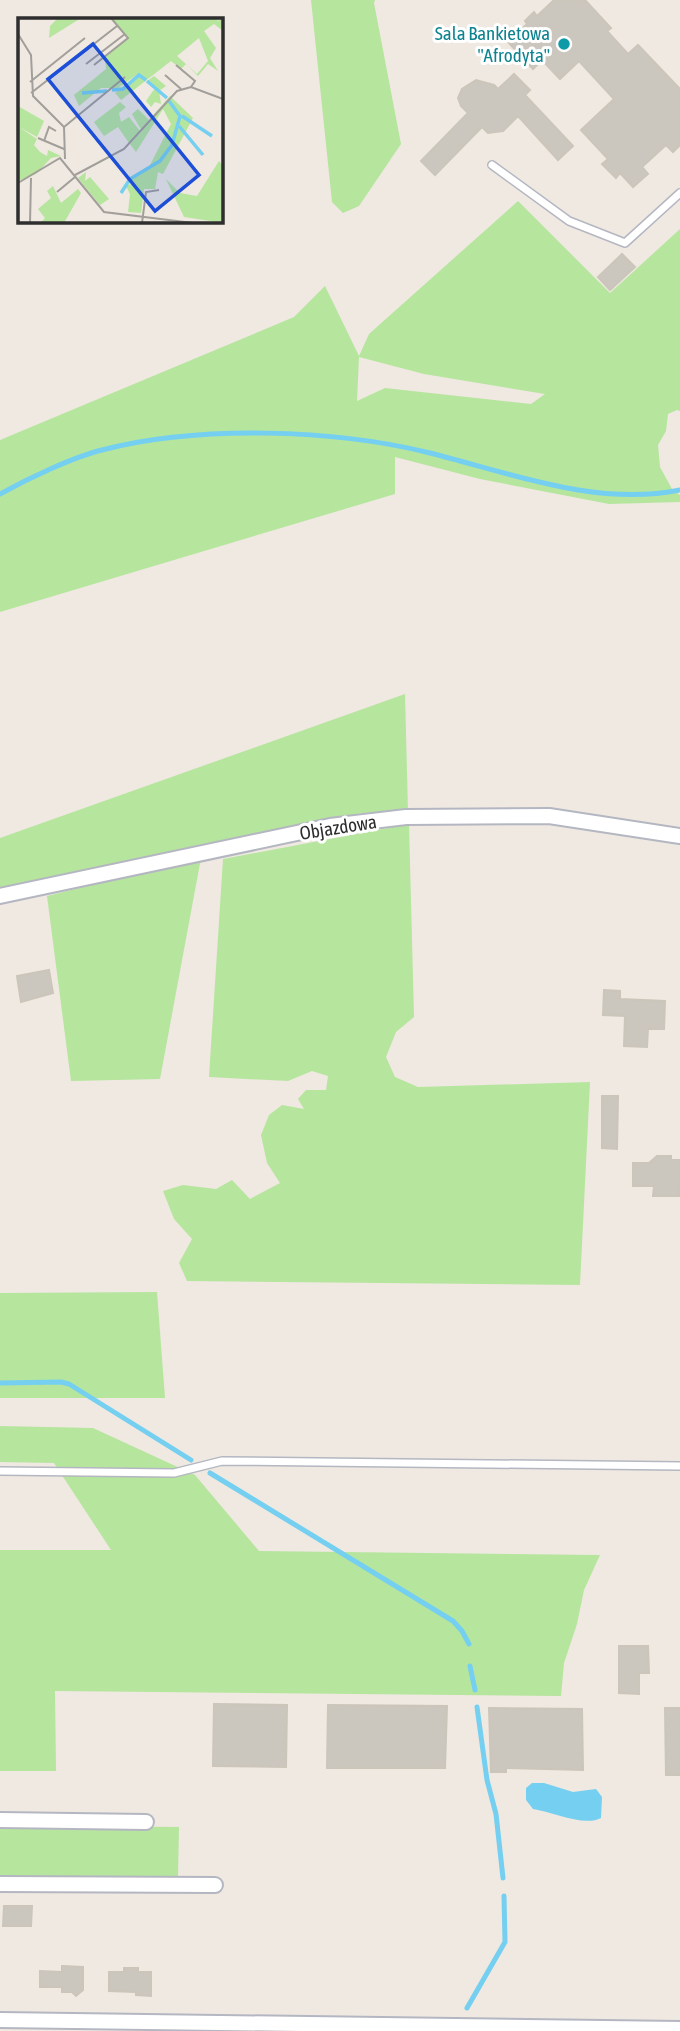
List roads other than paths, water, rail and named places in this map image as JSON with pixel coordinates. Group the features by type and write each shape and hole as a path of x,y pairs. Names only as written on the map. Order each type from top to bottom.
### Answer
{"street":[{"name":"Objazdowa","path":"0,896 330,826 406,817 549,816 680,836"},
{"path":"0,1820 146,1822"},
{"path":"0,1884 215,1885"},
{"path":"0,2020 680,2029"}],"lane":[{"path":"492,164 569,220 625,243 680,193"},
{"path":"0,1471 174,1473 222,1461 680,1466"}],"water":[{"path":"532,1783 544,1783 573,1792 596,1789 602,1797 601,1818 577,1820 533,1809 526,1800 526,1788"}],"waterway":[{"path":"0,494 50,469 102,450 180,437 266,433 352,439 392,445 585,491 648,494 680,490"},
{"path":"0,1383 69,1384 191,1460"},
{"path":"210,1473 453,1621 469,1644"},
{"path":"470,1666 475,1690"},
{"path":"477,1707 487,1780 496,1814 503,1878"},
{"path":"467,2008 505,1942 504,1896"}],"place":[{"name":"Sala Bankietowa \"Afrodyta\"","path":"564,44"}]}
